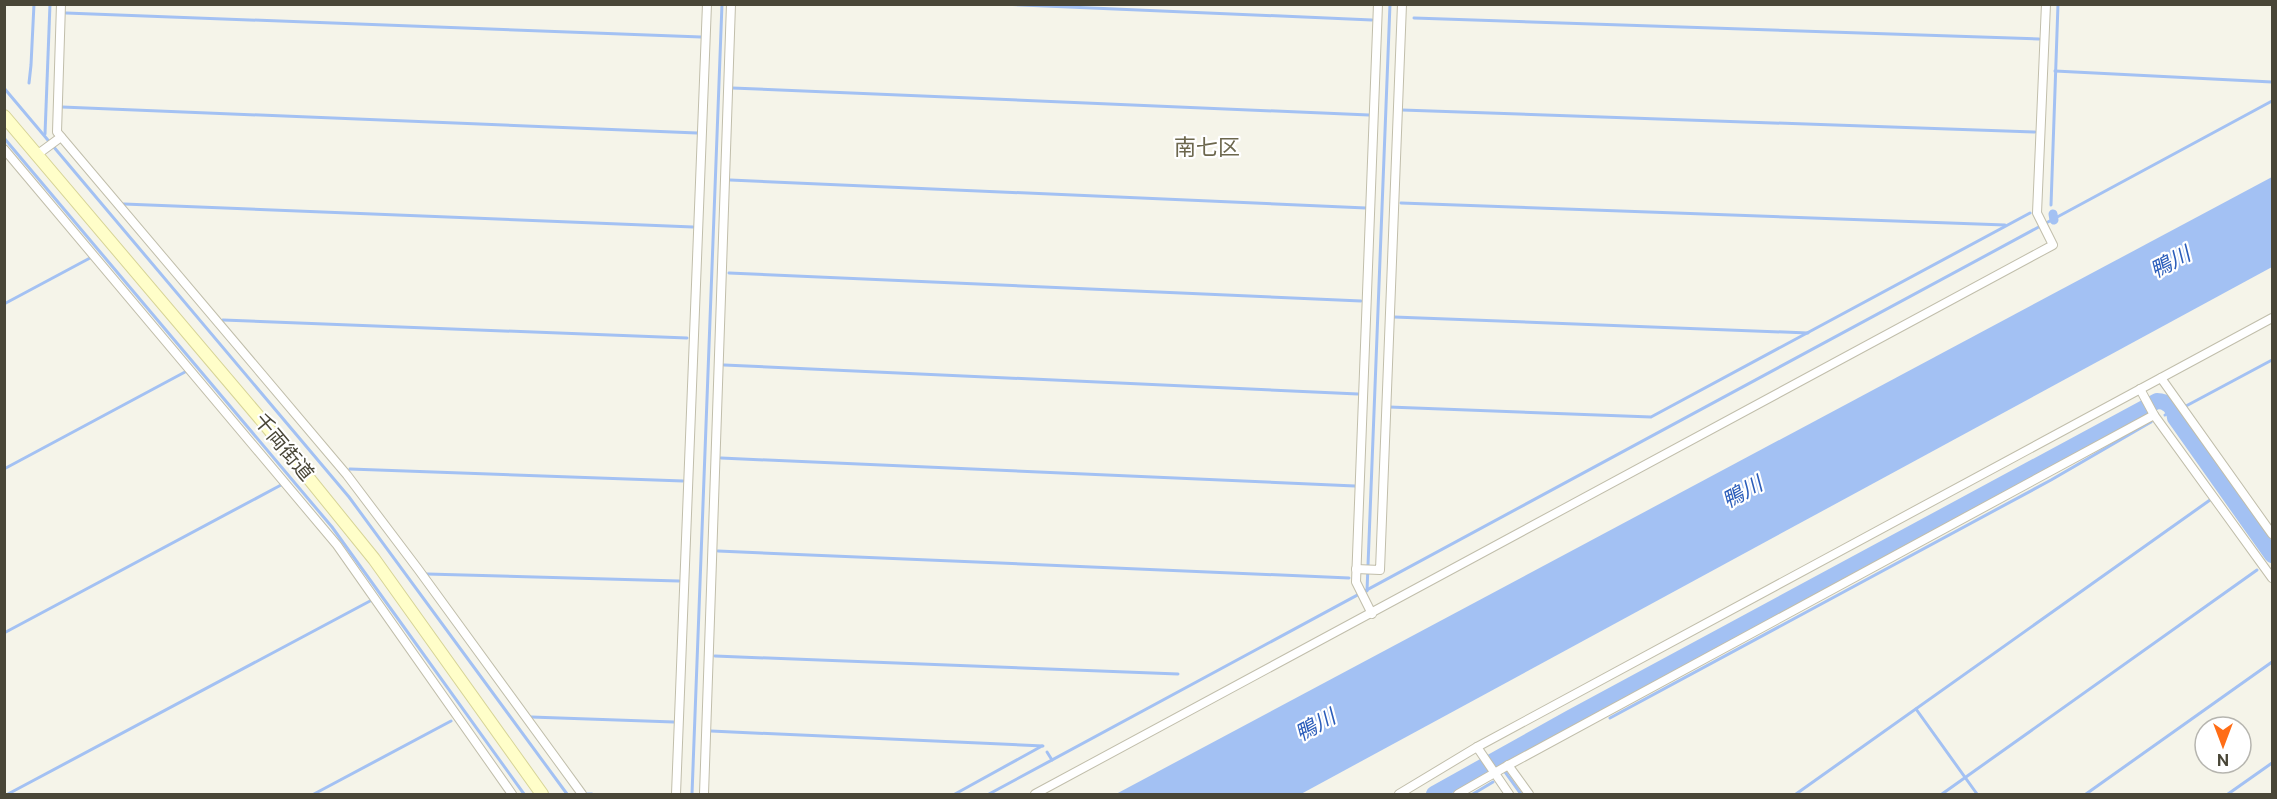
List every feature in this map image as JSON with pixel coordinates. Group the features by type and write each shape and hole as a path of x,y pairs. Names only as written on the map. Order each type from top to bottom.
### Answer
{"street":[{"path":"61,4 57,132 59,139 347,475 582,795"},
{"path":"676,795 707,4"},
{"path":"704,795 731,4"},
{"path":"1371,611 1358,585 1364,570 1378,4"},
{"path":"1364,570 1380,570 1402,4"},
{"path":"1035,795 1371,611 2053,245 2037,213 2046,4"},
{"name":"千両街道","path":"4,116 40,152 374,559 542,795"},
{"path":"40,152 59,139"},
{"path":"4,149 337,545 512,795"},
{"path":"1399,795 1477,747 2272,318"},
{"path":"2161,378 2272,534"},
{"path":"2140,389 2153,413 2272,578"},
{"path":"1458,795 1499,768 2153,413"},
{"path":"1477,747 1484,758 1499,768 1529,795"},
{"path":"1499,768 1509,795"}],"water":[{"name":"鴨川","path":"2272,177 2272,267 1301,794 1116,794"}],"waterway":[{"path":"29,83 34,4"},
{"path":"45,134 50,4"},
{"path":"692,794 722,4"},
{"path":"1001,4 1372,20"},
{"path":"1367,591 1390,4"},
{"path":"2051,205 2058,4"},
{"path":"66,13 701,37"},
{"path":"1414,18 2039,39"},
{"path":"2055,71 2272,82"},
{"path":"4,88 349,497 567,794"},
{"path":"732,88 1369,115"},
{"path":"989,794 2272,101"},
{"path":"62,107 697,133"},
{"path":"1402,110 2035,132"},
{"path":"4,138 332,527 524,794"},
{"path":"730,180 1366,208"},
{"path":"1401,203 2005,225"},
{"path":"124,204 693,227"},
{"path":"1389,407 1651,417 2030,213"},
{"path":"2053,214 2054,220"},
{"path":"4,304 90,258"},
{"path":"729,273 1361,301"},
{"path":"1394,317 1808,333"},
{"path":"223,320 687,338"},
{"path":"2186,406 2272,360"},
{"path":"724,365 1358,394"},
{"path":"4,469 185,372"},
{"path":"1434,794 1570,718 2157,401 2164,402 2172,408 2175,418 2272,555"},
{"path":"2165,415 2173,411"},
{"path":"1610,718 2051,480 2151,422"},
{"path":"721,458 1355,486"},
{"path":"350,469 683,481"},
{"path":"4,633 281,485"},
{"path":"1796,794 2210,500"},
{"path":"2264,543 2267,540"},
{"path":"718,551 1349,578"},
{"path":"1942,794 2257,570"},
{"path":"427,574 679,581"},
{"path":"8,794 370,601"},
{"path":"715,656 1178,674"},
{"path":"2086,794 2272,662"},
{"path":"1916,709 1977,794"},
{"path":"531,717 674,722"},
{"path":"314,794 451,721"},
{"path":"711,731 1043,746"},
{"path":"955,794 1042,746"},
{"path":"1047,752 1052,760"},
{"path":"1495,758 1521,794"},
{"path":"2228,794 2272,763"},
{"path":"1473,794 1493,782"},
{"path":"587,794 592,794"}],"district":[{"name":"南七区","path":"1207,147"}]}
